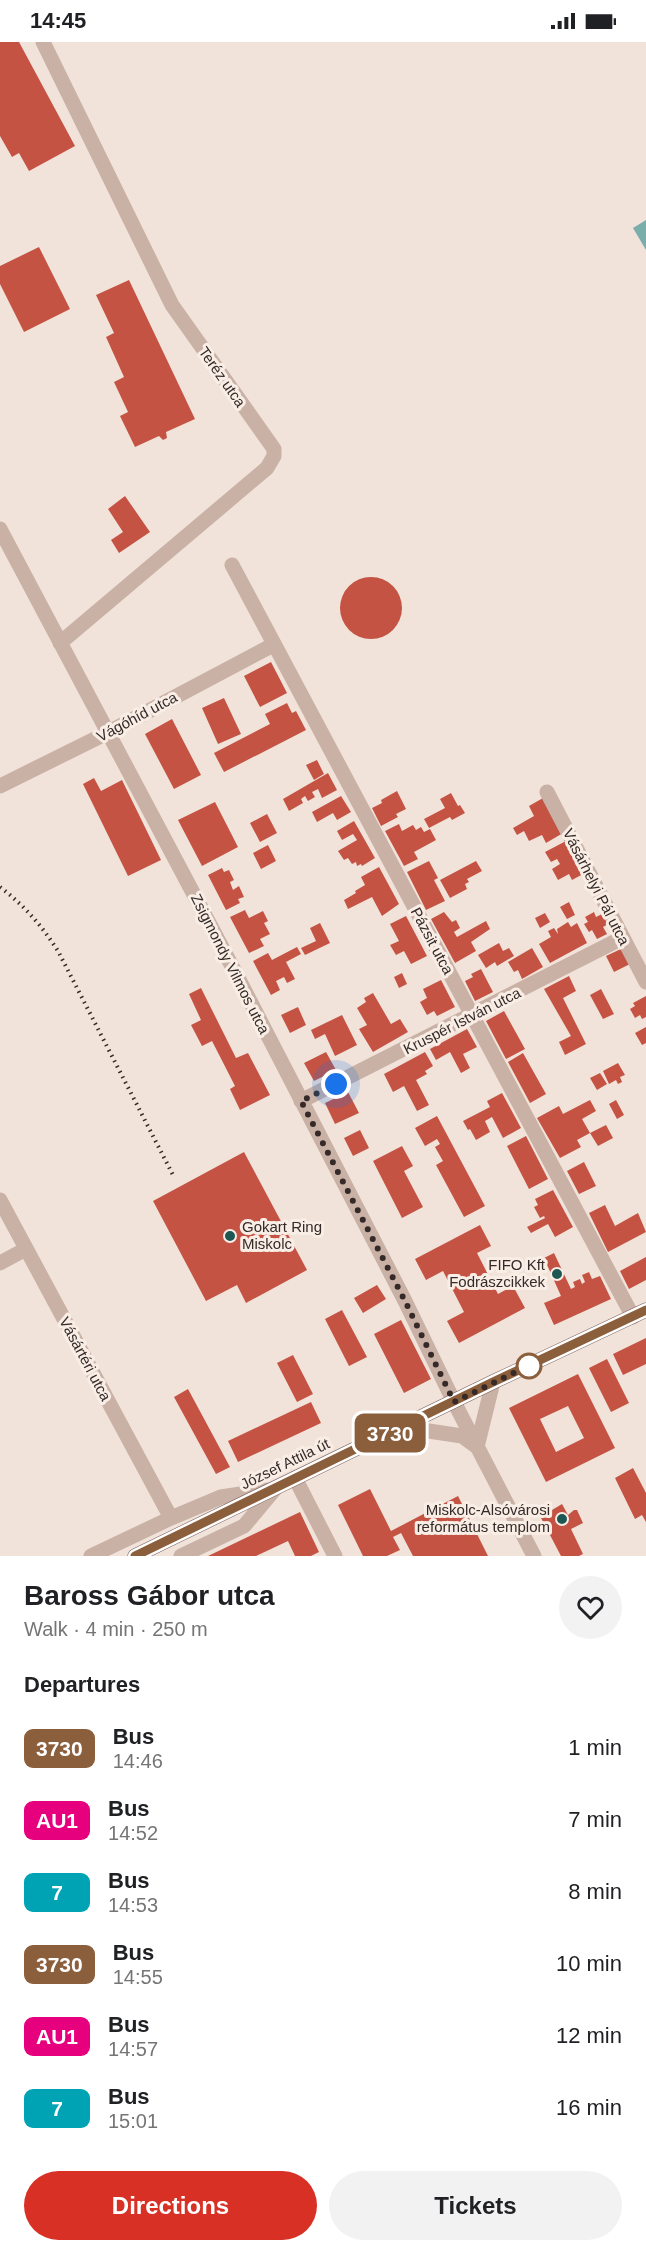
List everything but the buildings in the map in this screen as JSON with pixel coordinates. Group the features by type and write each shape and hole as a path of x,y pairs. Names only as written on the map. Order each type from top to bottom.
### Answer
{"main road":[{"name":"József Attila út","path":"135,1556 493,1382 640,1314"}],"street":[{"name":"Teréz utca","path":"43,42 172,305 274,449 274,456 267,468 60,643"},
{"name":"Zsigmondy Vilmos utca","path":"0,529 109,732 405,1301 454,1402 534,1556"},
{"name":"Pázsit utca","path":"232,565 472,1016 640,1314"},
{"name":"Vágóhíd utca","path":"0,786 109,732 273,645"},
{"name":"Vásárhelyi Pál utca","path":"547,792 646,982"},
{"name":"Kruspér István utca","path":"301,1101 622,938"},
{"name":"Vásártéri utca","path":"0,1200 171,1518"},
{"path":"0,1263 26,1249"},
{"path":"402,1427 462,1436 477,1447 493,1382"},
{"path":"295,1478 335,1556"},
{"path":"91,1556 221,1497 275,1489"},
{"path":"183,1556 244,1526 275,1489"}],"water":[{"path":"646,220 646,250 633,228"}],"railway":[{"path":"0,887 32,916 58,951 173,1175"}],"bus line":[{"name":"3730","path":"135,1556 646,1310"}],"place":[{"name":"Gokart Ring Miskolc","path":"230,1236"},
{"name":"FIFO Kft Fodrászcikkek","path":"557,1274"},
{"name":"Miskolc-Alsóvárosi református templom","path":"562,1519"}],"route":[{"path":"336,1084 301,1101 405,1301 454,1402 536,1362 529,1366"}]}
